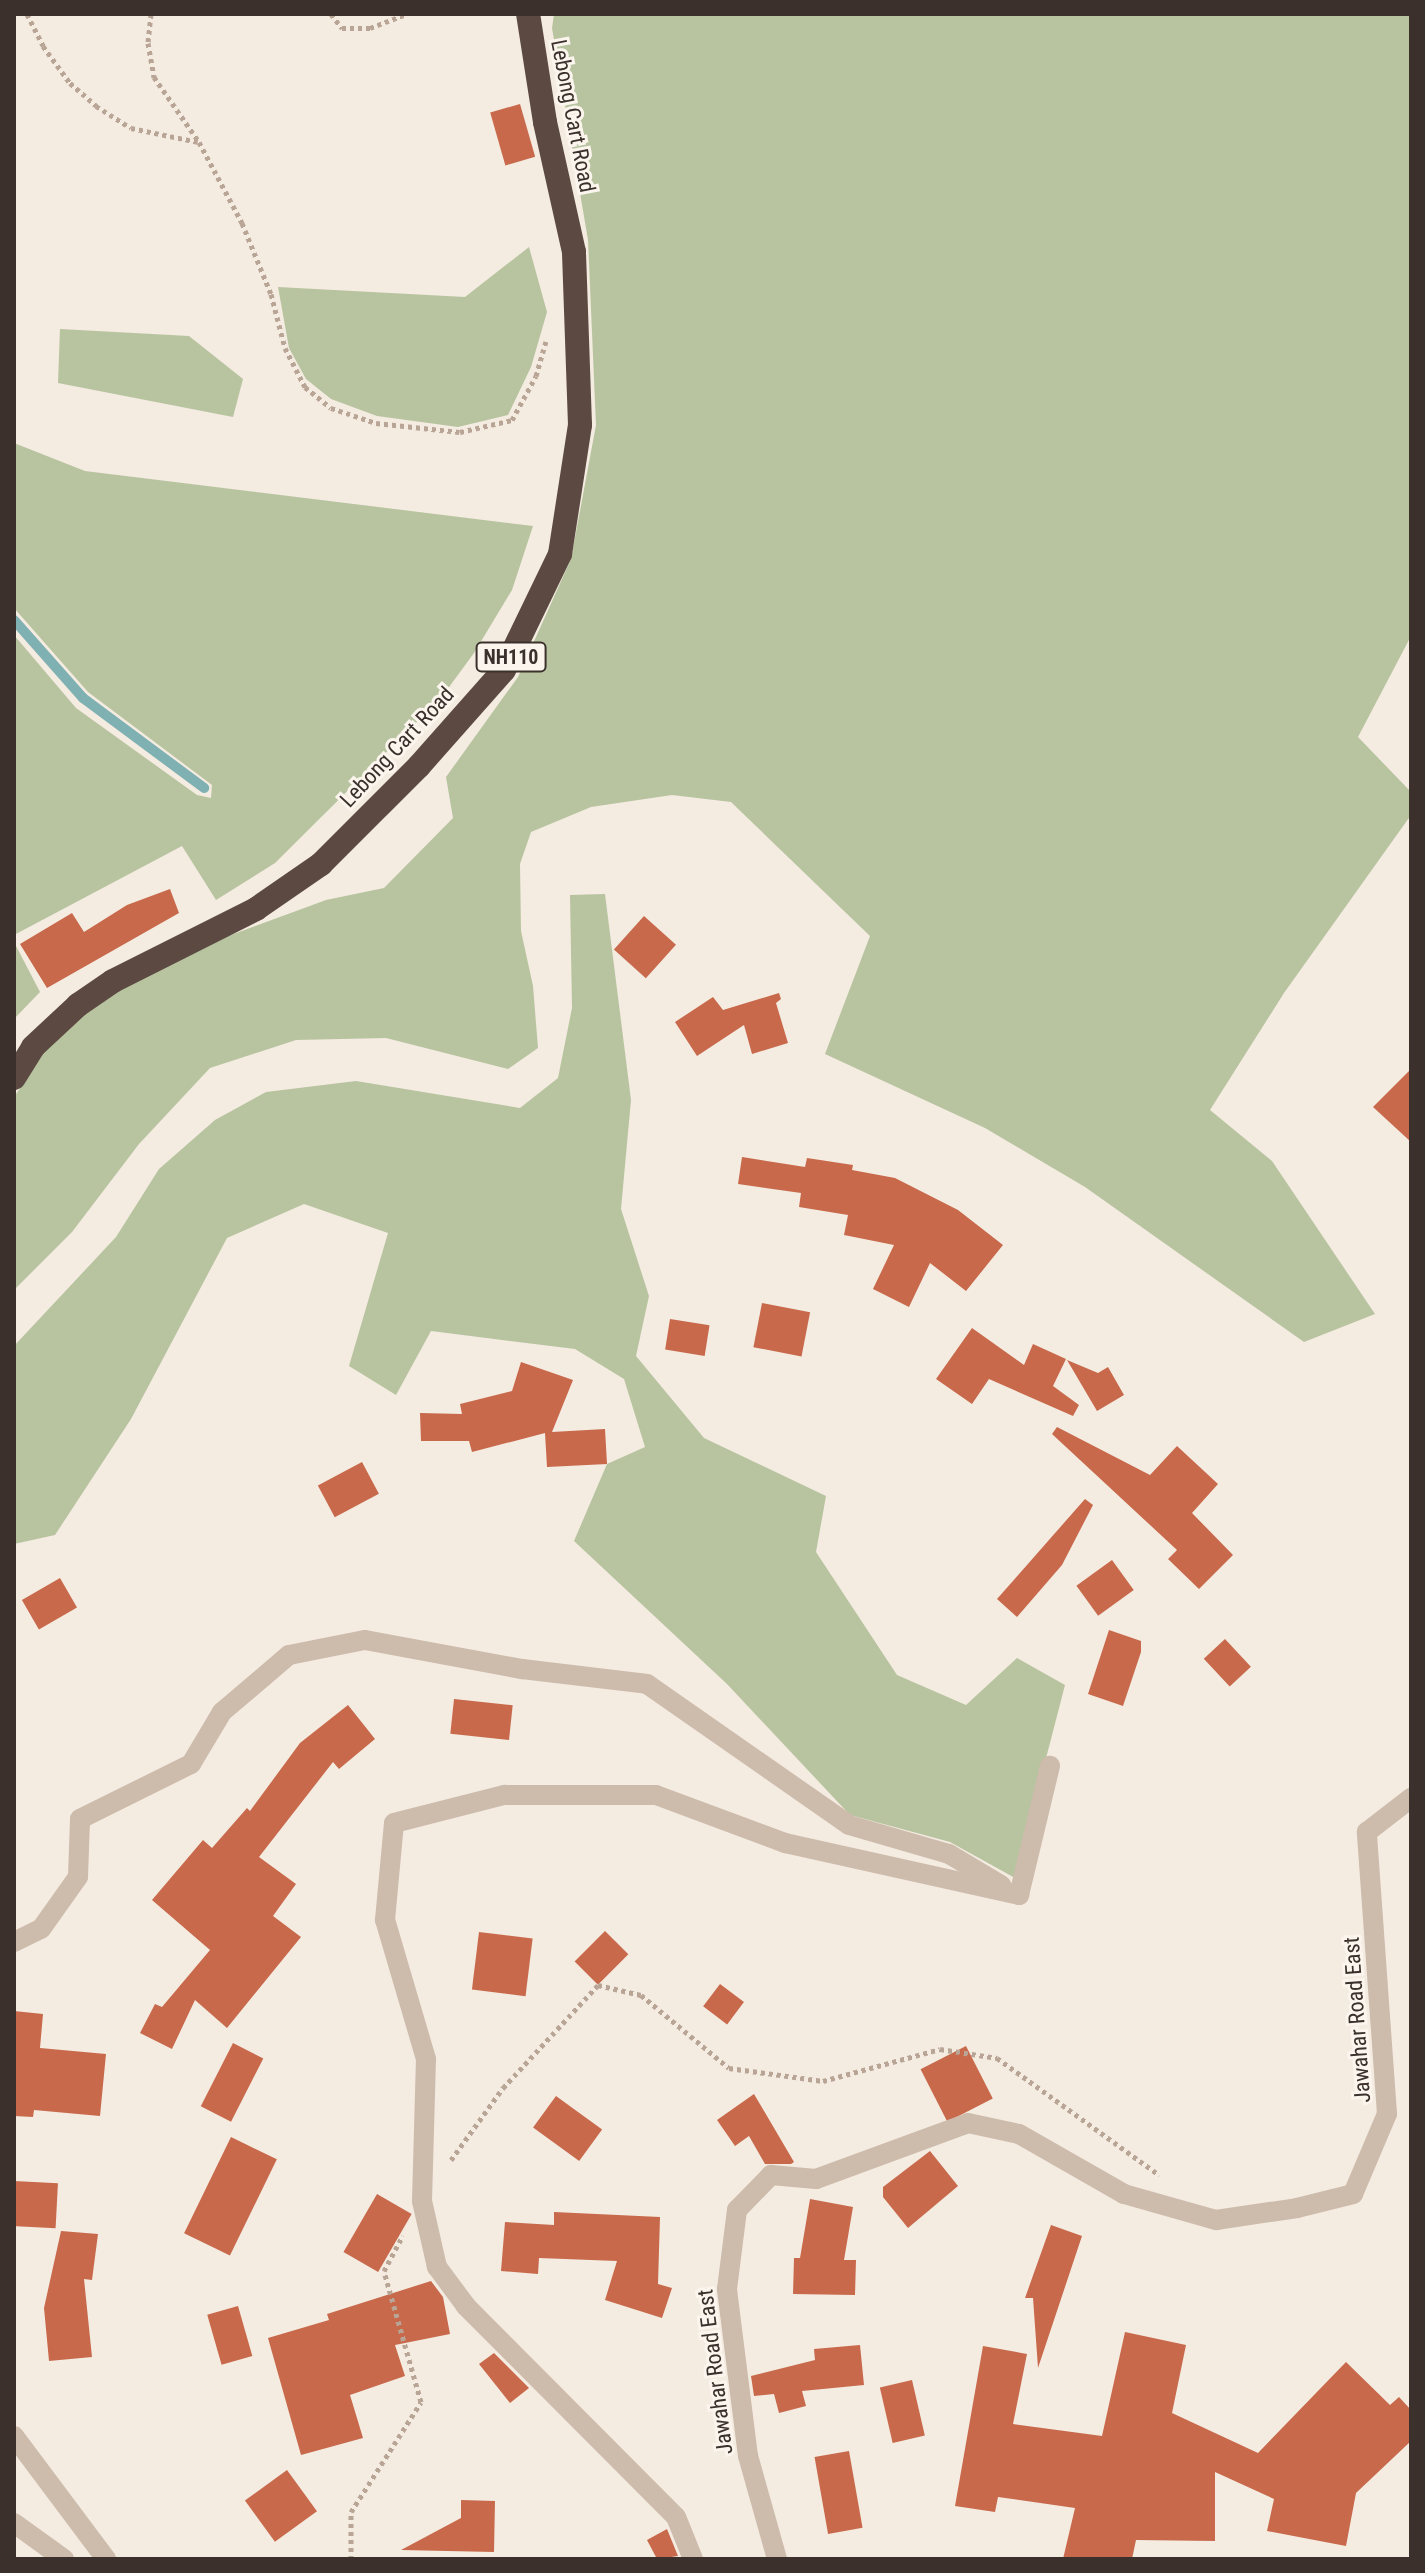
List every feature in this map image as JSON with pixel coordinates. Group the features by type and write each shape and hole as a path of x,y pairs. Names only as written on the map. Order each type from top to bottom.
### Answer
{"highway":[{"name":"Lebong Cart Road","path":"14,1078 33,1047 78,1005 125,975 256,909 321,864 419,766 504,670 517,644 560,554 580,425 574,252 545,122 528,14"}],"street":[{"path":"14,1942 41,1929 78,1877 80,1819 191,1764 222,1712 289,1655 365,1640 522,1669 647,1684 849,1825 949,1854 1019,1895"},
{"path":"1019,1895 1050,1766"},
{"path":"693,2559 676,2517 466,2306 437,2267 422,2201 426,2059 385,1920 394,1823 504,1795 656,1795 785,1843 1019,1895"},
{"name":"Jawahar Road East","path":"777,2559 748,2456 727,2289 737,2210 771,2175 816,2179 968,2123 1019,2134 1124,2194 1216,2220 1297,2208 1353,2194 1387,2114 1367,1832 1411,1798"},
{"path":"14,2436 106,2559"},
{"path":"14,2523 64,2559"}],"path":[{"path":"27,14 43,46 70,83 96,106 131,128 199,142"},
{"path":"151,14 148,43 154,77 199,142 254,251 271,294 285,348 305,387 331,408 376,423 422,430 460,432 512,420 536,376 548,333"},
{"path":"331,14 342,28 370,28 407,14"},
{"path":"351,2559 351,2512 421,2402 384,2271 422,2201 503,2088 565,2025 598,1985 641,1995 729,2068 823,2081 940,2049 997,2058 1167,2181"}],"green space":[{"path":"554,14 1411,14 1411,636 1358,737 1411,792 1411,815 1284,993 1210,1110 1272,1161 1375,1314 1304,1342 1085,1187 985,1128 825,1054 870,936 731,802 672,795 591,807 531,832 520,864 521,931 533,986 538,1048 508,1069 386,1038 296,1040 210,1068 139,1144 72,1232 14,1290 14,1097 47,1048 89,1007 177,955 326,900 384,888 453,818 446,777 518,677 571,559 596,425 588,240 552,28"},
{"path":"529,247 547,312 531,367 508,415 458,427 377,416 331,399 306,379 289,348 278,287 465,297"},
{"path":"60,329 189,336 243,379 233,417 58,383"},
{"path":"14,443 85,471 533,526 512,590 474,653 441,698 275,863 216,900 182,846 14,935 14,635 76,708 197,795 211,798 212,785 88,692 14,608"},
{"path":"605,894 631,1100 621,1209 649,1296 636,1356 704,1438 826,1496 816,1552 897,1675 966,1705 1017,1658 1065,1685 1015,1878 950,1842 850,1815 727,1684 574,1541 607,1464 645,1447 624,1379 575,1349 431,1331 396,1395 349,1366 388,1233 304,1204 227,1238 131,1419 55,1535 14,1544 14,1346 116,1237 159,1169 215,1120 266,1092 356,1081 520,1108 558,1078 572,1008 570,895"},
{"path":"14,942 40,992 14,1019"}],"building":[{"path":"520,104 535,157 505,165 490,113"},
{"path":"170,889 179,913 47,988 20,944 72,913 84,932 127,905"},
{"path":"644,916 676,945 646,978 614,949"},
{"path":"779,993 781,999 776,1003 788,1043 752,1054 744,1025 697,1056 675,1022 713,997 723,1010"},
{"path":"1411,1069 1411,1142 1373,1107"},
{"path":"742,1157 805,1167 807,1158 853,1165 852,1170 895,1178 958,1210 1003,1245 966,1291 930,1263 909,1307 873,1289 894,1245 844,1235 848,1215 799,1207 801,1193 738,1184"},
{"path":"762,1303 810,1312 802,1357 753,1347"},
{"path":"670,1319 710,1325 705,1356 665,1350"},
{"path":"972,1328 1024,1365 1033,1344 1066,1359 1053,1386 1079,1405 1073,1416 989,1379 972,1404 936,1379"},
{"path":"1067,1360 1098,1373 1108,1367 1124,1395 1097,1411"},
{"path":"521,1362 573,1380 552,1432 605,1429 607,1464 547,1467 545,1433 472,1452 469,1441 421,1441 420,1413 462,1414 460,1404 512,1391"},
{"path":"1057,1427 1150,1475 1177,1446 1218,1484 1192,1513 1233,1555 1199,1589 1168,1559 1177,1550 1052,1434"},
{"path":"362,1462 379,1494 335,1517 318,1485"},
{"path":"1085,1499 1093,1505 1062,1565 1017,1617 997,1599"},
{"path":"1112,1560 1134,1590 1098,1616 1076,1586"},
{"path":"60,1578 77,1607 39,1629 22,1600"},
{"path":"1109,1630 1141,1641 1141,1652 1123,1706 1088,1694"},
{"path":"1225,1639 1251,1667 1230,1687 1204,1659"},
{"path":"454,1699 513,1705 509,1740 450,1734"},
{"path":"348,1705 375,1739 339,1769 333,1762 259,1857 296,1884 273,1916 301,1937 227,2028 195,2000 172,2049 140,2033 155,2004 162,2007 210,1950 152,1900 203,1840 212,1848 247,1808 250,1811 300,1743"},
{"path":"605,1931 628,1954 598,1985 575,1961"},
{"path":"479,1932 533,1939 526,1996 472,1990"},
{"path":"720,1984 744,2002 727,2024 703,2006"},
{"path":"14,2011 43,2014 40,2048 106,2054 100,2116 34,2110 33,2117 14,2116"},
{"path":"233,2043 263,2058 231,2122 201,2106"},
{"path":"966,2046 993,2099 947,2122 921,2069"},
{"path":"754,2094 794,2162 791,2164 765,2164 749,2136 735,2146 717,2120"},
{"path":"556,2096 602,2130 579,2161 533,2128"},
{"path":"231,2137 277,2159 230,2256 184,2233"},
{"path":"930,2151 958,2186 908,2228 883,2197 883,2187"},
{"path":"14,2181 58,2183 56,2228 14,2226"},
{"path":"377,2194 412,2214 378,2272 344,2252"},
{"path":"810,2199 853,2207 844,2260 856,2260 855,2295 793,2294 794,2258 800,2258"},
{"path":"554,2212 660,2217 658,2284 672,2288 662,2318 605,2300 617,2261 539,2258 538,2274 501,2271 505,2222 554,2225"},
{"path":"1051,2225 1082,2236 1038,2368 1033,2298 1025,2298"},
{"path":"61,2231 98,2234 92,2280 84,2279 92,2357 49,2361 44,2308"},
{"path":"431,2281 443,2297 450,2334 395,2345 405,2376 350,2395 363,2438 301,2455 268,2338 329,2320 327,2314"},
{"path":"238,2306 252,2356 222,2365 207,2315"},
{"path":"1125,2332 1186,2345 1172,2413 1258,2453 1346,2362 1390,2405 1399,2397 1411,2410 1411,2441 1356,2493 1346,2546 1267,2531 1274,2499 1215,2472 1215,2541 1136,2540 1132,2559 1063,2559 1075,2508 998,2497 995,2512 955,2506 983,2346 1027,2354 1013,2424 1102,2436"},
{"path":"860,2345 864,2385 802,2391 806,2406 779,2413 774,2394 754,2396 751,2376 815,2360 814,2349"},
{"path":"494,2353 529,2388 510,2403 479,2364"},
{"path":"912,2380 925,2436 893,2443 880,2387"},
{"path":"849,2451 863,2528 828,2534 815,2457"},
{"path":"287,2470 317,2511 275,2542 245,2501"},
{"path":"461,2500 495,2501 494,2552 401,2550 461,2518"},
{"path":"667,2529 678,2556 657,2559 647,2540"}],"waterway":[{"path":"14,620 83,698 204,788"}]}
